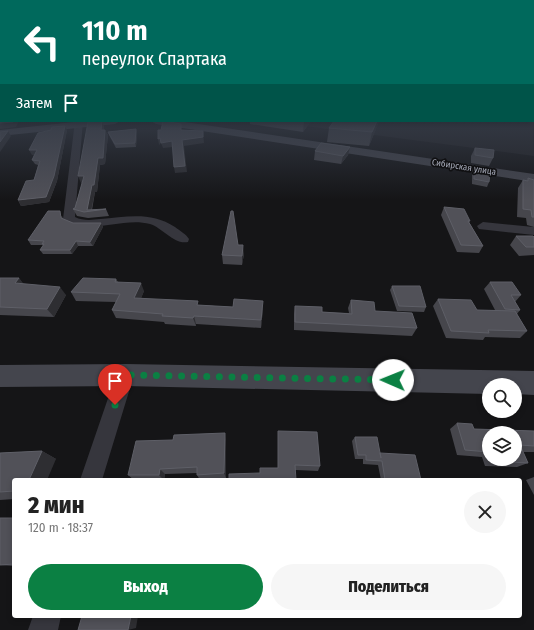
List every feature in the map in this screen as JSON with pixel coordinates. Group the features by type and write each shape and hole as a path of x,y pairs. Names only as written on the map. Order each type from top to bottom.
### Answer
{"street":[{"path":"77,141 69,219 73,222 82,223 149,220 162,224 183,240"},
{"name":"Сибирская улица","path":"291,141 534,178"},
{"path":"483,226 534,231"},
{"path":"92,478 125,375"},
{"path":"0,376 125,375 534,383"},
{"path":"42,630 46,618"}],"shaded area":[{"path":"423,141 534,141 534,156"}],"building":[{"path":"34,141 62,141 54,176 46,197 18,200 26,181 34,180 40,161 32,160 37,150 29,150"},
{"path":"84,141 104,141 103,158 98,158 94,185 92,185 87,210 106,209 84,212 73,209 75,208 84,176 78,176"},
{"path":"113,141 135,141 135,143 115,144"},
{"path":"172,141 182,141 185,166 174,167"},
{"path":"321,143 350,147 343,156 315,151"},
{"path":"475,148 494,150 493,158 475,155"},
{"path":"474,170 490,172 489,182 474,179"},
{"path":"528,178 534,180 534,217 532,217 531,210 523,209 523,180 528,181"},
{"path":"444,207 464,209 470,221 468,221 483,246 461,245"},
{"path":"48,211 60,211 61,218 73,223 101,223 90,242 76,241 70,250 40,250 44,244 42,244 44,241 28,240"},
{"path":"231,211 233,211 238,245 243,245 242,256 222,255"},
{"path":"516,236 533,236 534,247 526,247"},
{"path":"0,278 19,278 15,283 60,287 47,309 0,307"},
{"path":"83,278 116,279 115,282 141,283 134,298 198,301 197,305 233,307 234,299 263,301 261,320 194,316 193,318 162,316 163,314 112,310 120,294 71,292"},
{"path":"490,282 512,282 521,295 511,295 520,310 505,309"},
{"path":"392,286 420,286 426,307 399,306"},
{"path":"438,299 471,300 477,310 515,311 527,331 488,330 489,333 451,331"},
{"path":"351,300 374,302 375,311 412,313 417,328 295,322 295,306 322,307 322,312 352,314"},
{"path":"457,423 472,424 474,429 482,429 482,451 465,450"},
{"path":"278,431 317,432 320,466 295,465 296,478 229,478 229,474 260,473 260,468 278,468"},
{"path":"522,431 534,431 534,446 522,445"},
{"path":"225,433 224,473 197,475 197,467 160,469 159,475 128,475 136,441 173,440 174,435"},
{"path":"355,437 377,437 380,453 415,455 421,478 385,478 382,461 366,460 366,455 358,455"},
{"path":"522,450 528,463 522,463"},
{"path":"42,451 30,478 12,478 12,491 0,492 0,453"},
{"path":"0,518 12,518 12,564 0,565"},
{"path":"81,618 131,618 128,630 78,630"}],"route":[{"path":"115,405 125,375 393,380"}]}
